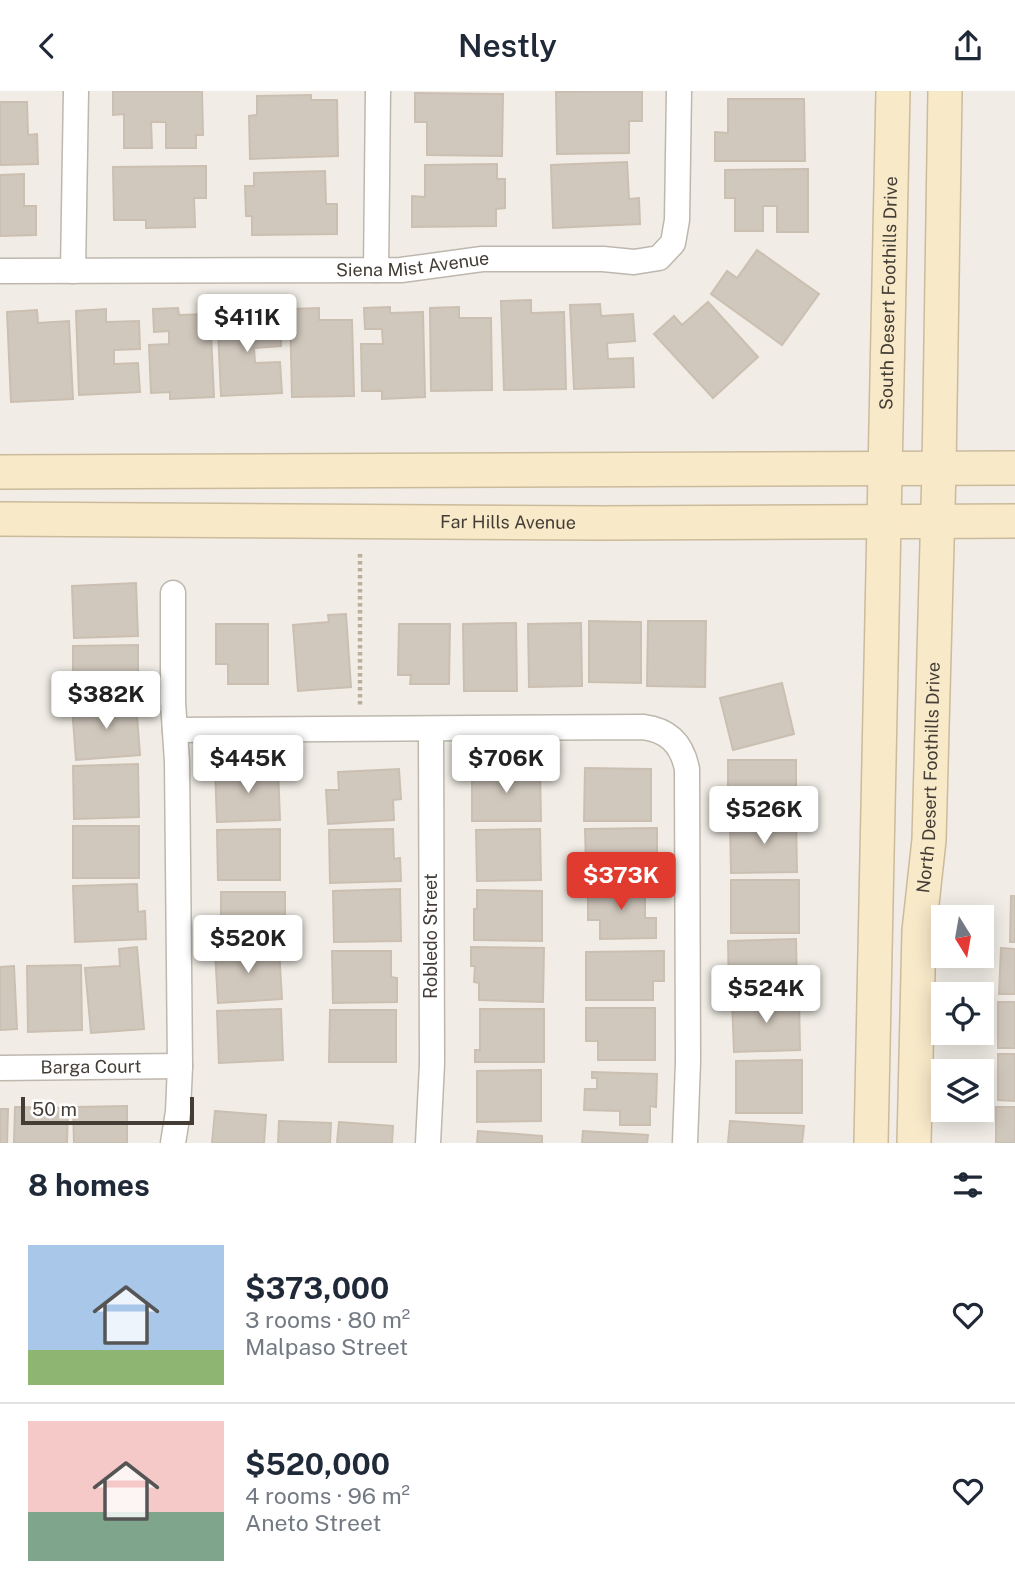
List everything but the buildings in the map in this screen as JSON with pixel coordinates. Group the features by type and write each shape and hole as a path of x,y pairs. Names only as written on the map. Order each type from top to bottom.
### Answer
{"main road":[{"name":"South Desert Foothills Drive","path":"885,496 893,91"},
{"path":"938,495 944,91"},
{"name":"Far Hills Avenue","path":"0,519 399,522 938,495 1015,468"},
{"name":"Far Hills Avenue","path":"0,472 885,496 938,495 1015,521"},
{"name":"North Desert Foothills Drive","path":"914,1143 919,931 929,840 938,495"},
{"path":"871,1143 885,496"}],"street":[{"path":"73,271 76,91"},
{"path":"376,270 378,91"},
{"name":"Siena Mist Avenue","path":"0,271 401,270 482,260 634,262 659,258 673,243 677,220 680,91"},
{"path":"173,593 180,1066 178,1112 173,1143"},
{"path":"175,730 643,727 656,729 674,740 680,747 687,769 688,1062 685,1143"},
{"name":"Robledo Street","path":"428,1143 432,1064 431,729"},
{"name":"Barga Court","path":"0,1068 180,1066"}],"path":[{"path":"360,554 360,706"}]}
